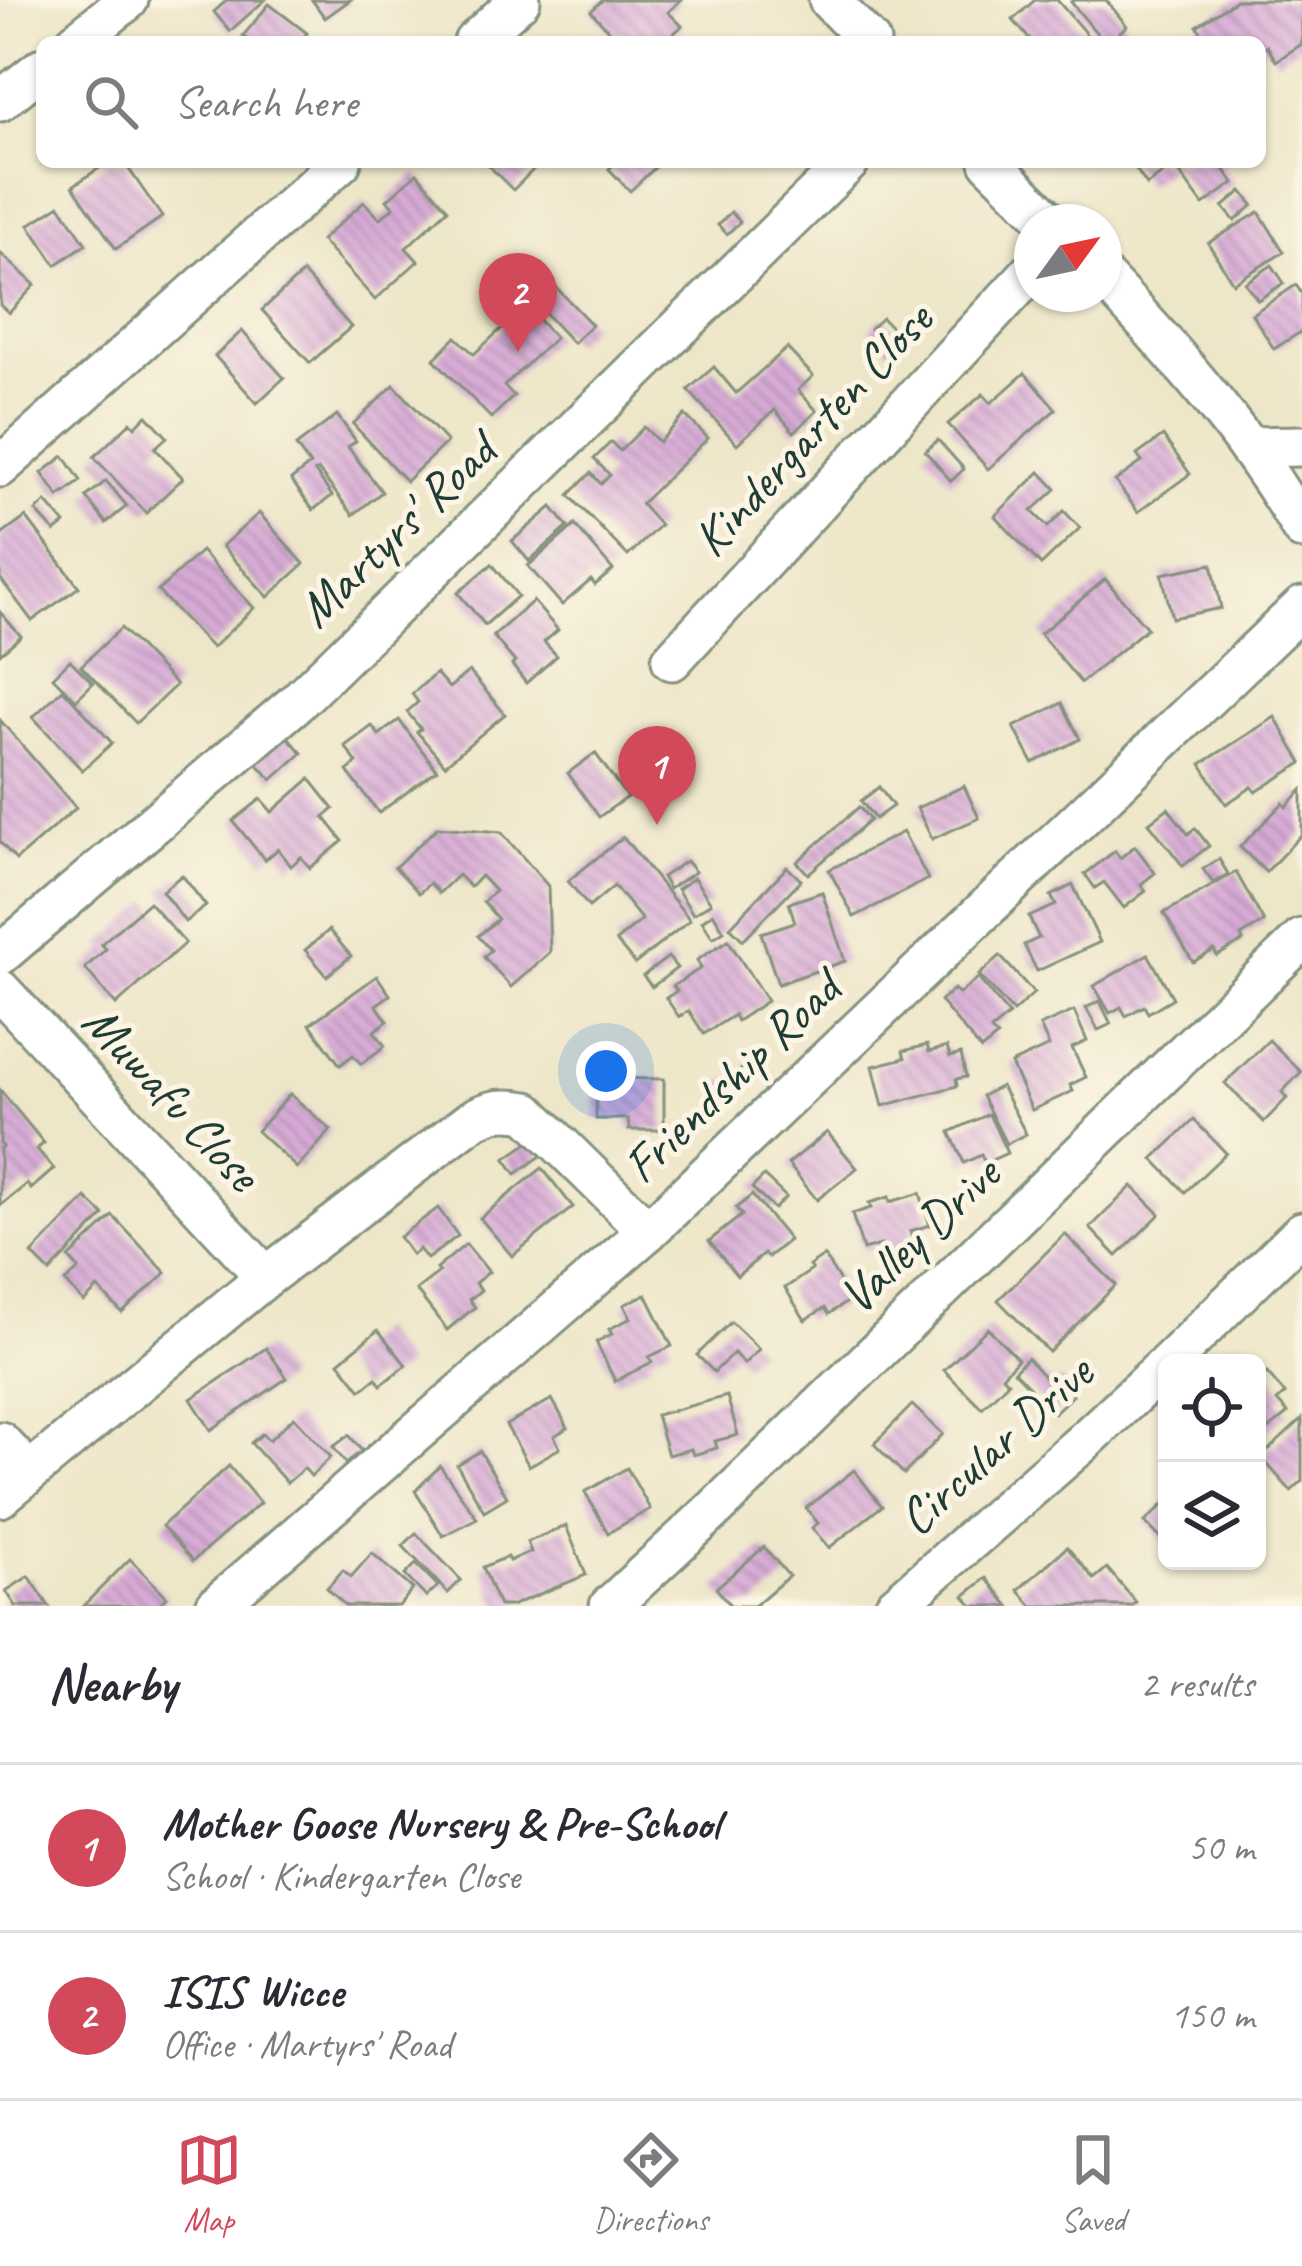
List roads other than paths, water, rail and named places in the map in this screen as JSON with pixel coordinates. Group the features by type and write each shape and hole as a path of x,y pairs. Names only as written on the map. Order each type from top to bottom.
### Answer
{"street":[{"path":"83,36 128,0"},
{"path":"481,36 520,0"},
{"path":"829,0 864,36"},
{"path":"0,101 36,73"},
{"path":"0,467 333,168"},
{"name":"Martyrs' Road","path":"0,956 296,703 843,168"},
{"path":"996,168 1032,204"},
{"name":"Kindergarten Close","path":"672,660 1014,290"},
{"path":"1122,297 1171,349 1248,447 1302,529"},
{"path":"1248,447 1302,446"},
{"name":"Friendship Road","path":"216,1606 648,1231 1302,607"},
{"name":"Valley Drive","path":"610,1606 1302,939"},
{"name":"Muwafu Close","path":"0,990 266,1277"},
{"path":"0,1442 15,1485 266,1277 486,1113 504,1108 527,1112 648,1231"},
{"name":"Circular Drive","path":"1176,1354 1302,1232"},
{"name":"Circular Drive","path":"895,1606 1158,1371"}],"place":[{"name":"ISIS Wicce","path":"518,352"},
{"name":"Mother Goose Nursery & Pre-School","path":"657,825"}]}
